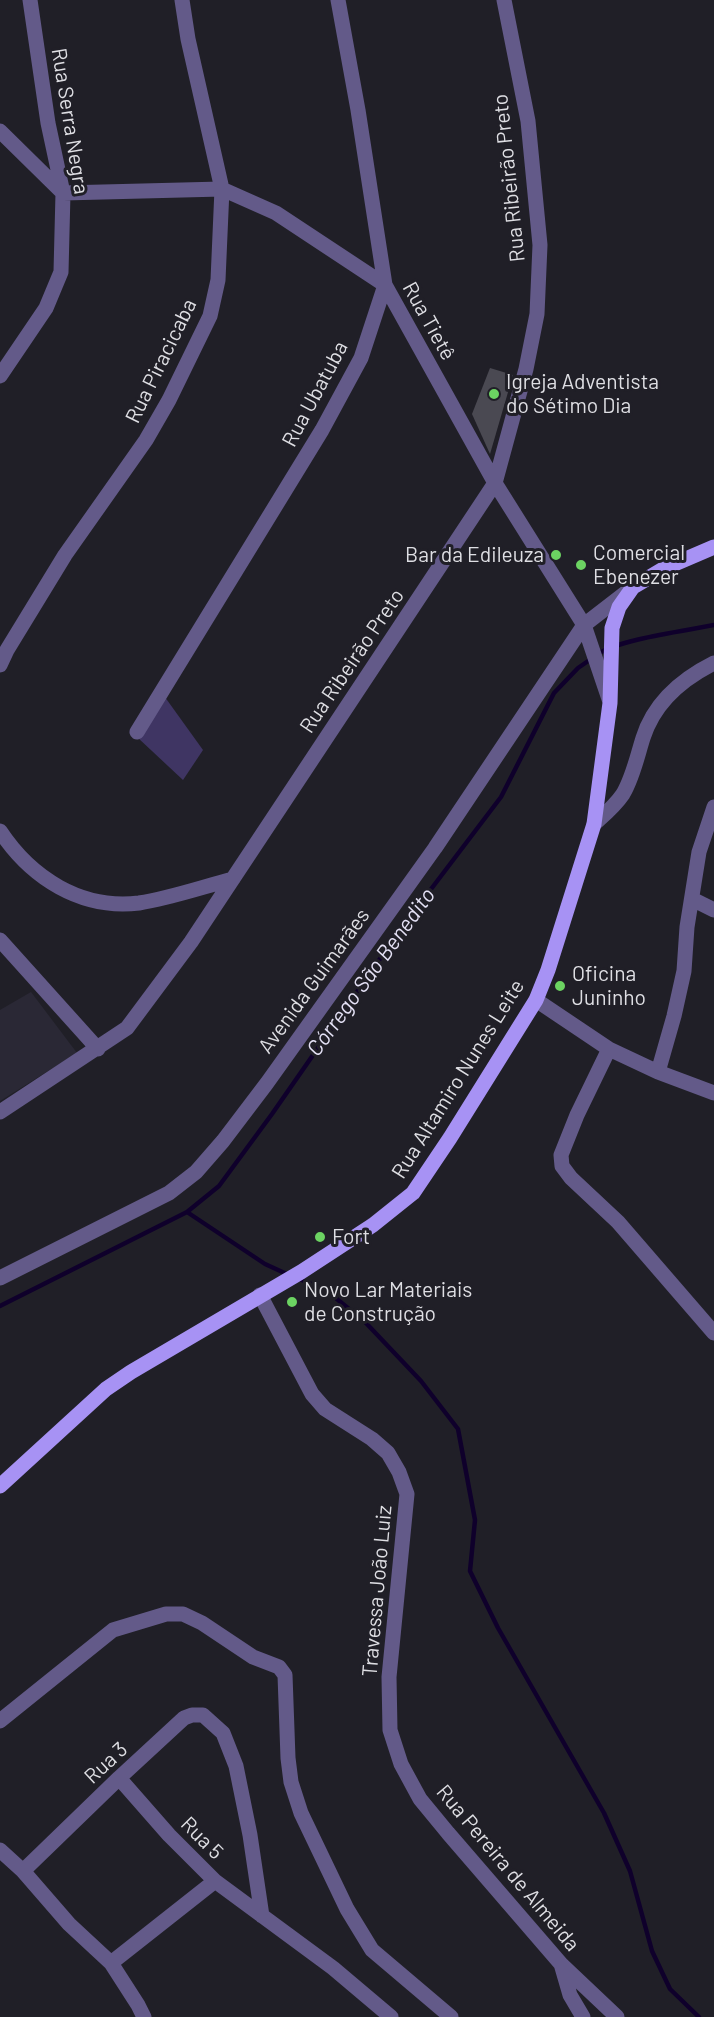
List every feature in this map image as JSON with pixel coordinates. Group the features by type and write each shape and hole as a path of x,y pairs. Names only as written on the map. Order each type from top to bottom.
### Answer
{"main road":[{"name":"Rua Altamiro Nunes Leite","path":"0,1486 106,1389 131,1371 301,1272 373,1225 413,1193 536,1000 549,970 594,824 610,703 614,618 633,587 664,568 714,547"}],"street":[{"name":"Rua Serra Negra","path":"0,376 28,336 55,290 61,272 63,193 48,123 30,0"},
{"name":"Rua Piracicaba","path":"0,665 66,555 146,440 170,400 210,316 218,280 222,189 188,39 182,0"},
{"name":"Rua Ubatuba","path":"137,732 322,430 361,358 385,285 358,110 338,0"},
{"name":"Rua Ribeirão Preto","path":"0,1112 127,1028 159,987 233,879 495,483 526,369 537,314 540,245 528,121 504,0"},
{"path":"0,131 63,193"},
{"name":"Rua Tietê","path":"63,193 222,189 276,213 385,285 495,483 586,628 610,703"},
{"path":"586,628 633,587"},
{"name":"Avenida Guimarães","path":"0,1278 169,1193 196,1172 267,1083 435,848 586,628"},
{"path":"594,824 622,796 629,782 644,735 657,710 684,680 714,663"},
{"path":"658,1072 684,971 687,927 699,852 714,807"},
{"path":"0,831 18,855 37,874 68,893 93,900 116,904 137,903 233,879"},
{"path":"692,899 714,910"},
{"path":"2,946 98,1049"},
{"path":"536,1000 609,1049 658,1072 714,1093"},
{"path":"609,1049 577,1114 561,1155 562,1166 571,1178 618,1222 714,1333"},
{"name":"Travessa João Luiz","path":"260,1295 312,1394 325,1409 372,1439 388,1453 399,1472 407,1494 389,1677 390,1730"},
{"path":"0,1721 113,1630 156,1616 183,1614 202,1623 253,1657 282,1670 285,1675 291,1782 301,1814 347,1909 372,1950 451,2017"},
{"name":"Rua 3","path":"23,1871 184,1718 203,1715 223,1733 236,1766 250,1835 262,1917"},
{"name":"Rua Pereira de Almeida","path":"390,1730 401,1764 420,1798 561,1964 617,2017"},
{"name":"Rua 5","path":"111,1963 215,1881 169,1835 119,1778"},
{"path":"0,1850 23,1871 69,1924 111,1963 144,2017"},
{"path":"215,1881 333,1968 391,2017"},
{"path":"561,1964 570,1995 583,2017"}],"shaded area":[{"path":"162,693 203,750 183,780 137,737"},
{"path":"31,992 77,1053 0,1101 0,1010"}],"building":[{"name":"Igreja Adventista do Sétimo Dia","path":"490,368 513,375 490,454 472,414"}],"waterway":[{"name":"Córrego São Benedito","path":"598,654 621,644 714,625"},
{"name":"Córrego São Benedito","path":"0,1306 187,1212 219,1186 400,930 501,797 554,693 578,668 591,659"},
{"path":"187,1212 265,1264 289,1275"},
{"path":"297,1278 326,1290 366,1323 421,1381 458,1429 475,1520 470,1571 498,1628 604,1813 630,1871 652,1951 670,1989 699,2017"}],"place":[{"name":"Igreja Adventista do Sétimo Dia","path":"494,394"},
{"name":"Bar da Edileuza","path":"556,555"},
{"name":"Comercial Ebenezer","path":"581,565"},
{"name":"Oficina Juninho","path":"560,986"},
{"name":"Fort","path":"320,1237"},
{"name":"Novo Lar Materiais de Construção","path":"292,1302"}]}
